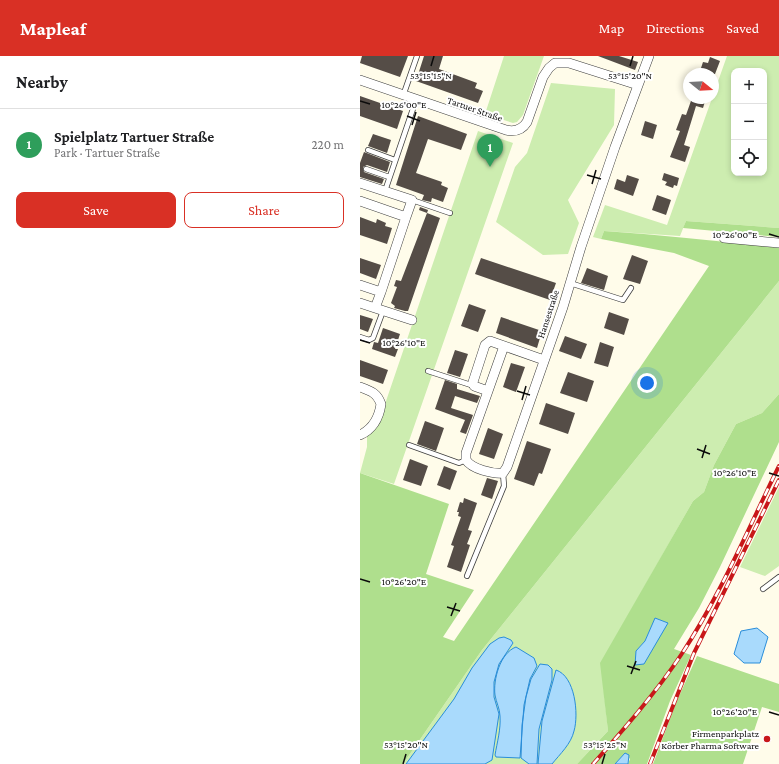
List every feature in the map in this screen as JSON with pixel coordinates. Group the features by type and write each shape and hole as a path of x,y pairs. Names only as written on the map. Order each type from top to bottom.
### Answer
{"street":[{"name":"Hansestraße","path":"502,473 507,467 649,56"},
{"name":"Tartuer Straße","path":"360,80 403,96 513,131 522,128 527,122 543,77 549,68 555,63 569,63 638,85"},
{"path":"360,183 412,200 381,292 379,309"},
{"path":"360,201 406,217"},
{"path":"724,238 779,243"},
{"path":"360,285 381,292"},
{"path":"360,303 412,320"},
{"path":"488,391 474,386 473,382 485,345 490,341 544,360"},
{"path":"502,473 496,474 469,464 466,460 466,453 504,346"},
{"path":"360,387 371,391 378,396 381,404 375,423 369,430 360,435"}],"lane":[{"path":"403,96 417,56"},
{"path":"385,191 416,100"},
{"path":"368,150 396,160"},
{"path":"366,169 389,177"},
{"path":"412,200 450,213"},
{"path":"570,283 623,300 631,288"},
{"path":"360,336 369,340 373,338 379,309"},
{"path":"428,371 474,386"},
{"path":"409,445 458,463 466,460"},
{"name":"Hansestraße","path":"467,576 504,486 502,473"},
{"path":"763,589 779,577"}],"green space":[{"path":"504,56 544,56 523,115 517,122 513,123 485,114"},
{"path":"727,56 779,56 779,228 686,221 680,236 604,231 601,239 593,237 605,205 667,225 710,104 719,104 719,79"},
{"path":"551,83 615,89 614,125 568,200 579,223 568,254 543,255 496,222 515,167 527,153"},
{"path":"478,131 513,143 394,484 360,473 367,447 367,436 384,407"},
{"path":"686,221 779,228 779,237 683,228"},
{"path":"604,231 691,238 779,248 779,281 482,650 403,764 360,764 360,473 449,504 426,574 474,590 443,637 454,641 709,266 674,253 601,239"},
{"path":"779,281 779,394 762,413 736,424 714,465 704,492 693,501 601,663 608,731 577,764 403,764 482,650"},
{"path":"779,394 779,442 720,567 699,608 674,649 691,655 670,701 647,764 628,764 630,759 625,753 615,764 577,764 608,731 600,663 693,501 704,492 714,465 736,424 762,413","holes":["655,619 636,665 636,651 645,641"]},
{"path":"779,487 779,566 765,576 740,567"},
{"path":"697,656 779,684 779,712 762,707 743,764 653,764 676,703"}],"water":[{"path":"655,618 668,623 644,664 635,665 636,651 645,641"},
{"path":"757,628 768,637 760,663 744,663 734,654 741,631"},
{"path":"504,637 511,640 513,643 499,664 494,682 494,697 499,714 492,760 485,764 406,764 454,699 472,668 490,644 499,638"},
{"path":"516,647 534,658 537,666 530,679 524,705 520,758 496,757 495,755 500,721 495,695 495,682 502,661 510,650"},
{"path":"540,664 548,665 552,669 552,680 539,729 537,764 529,764 521,758 522,725 526,697 531,679"},
{"path":"556,670 568,680 574,696 576,715 574,731 573,736 565,749 552,764 538,764 542,721"},
{"path":"625,753 629,755 628,764 615,764"}],"building":[{"path":"362,56 408,56 400,77 360,63"},
{"path":"424,56 443,56 439,69 477,83 475,88 483,91 478,103 416,81"},
{"path":"598,56 619,56 638,62 635,70"},
{"path":"710,57 720,61 717,68 701,68 703,62 708,63"},
{"path":"360,96 403,111 397,129 360,116"},
{"path":"690,104 704,104 703,108 696,106 684,145 690,147 685,162 670,157 680,131 676,130 682,114 686,115"},
{"path":"418,116 467,134 461,150 428,139 416,173 442,182 441,185 448,188 443,202 432,198 431,202 422,200 424,195 396,185"},
{"path":"645,121 657,125 653,139 641,135"},
{"path":"373,134 391,140 387,153 368,146"},
{"path":"364,152 390,162 387,172 367,165 363,167 364,172 384,179 382,184 360,177 360,163"},
{"path":"664,173 679,178 677,186 674,185 673,188 665,185 667,182 662,180"},
{"path":"627,175 639,179 633,196 614,189 617,179 625,182"},
{"path":"657,195 671,200 666,215 652,210"},
{"path":"420,207 428,210 427,213 419,210"},
{"path":"427,213 440,218 408,311 394,308 395,306 391,303 397,287 394,286 396,280 401,281"},
{"path":"360,217 376,223 377,219 386,223 385,226 392,228 387,244 360,235"},
{"path":"632,255 648,261 640,284 623,279"},
{"path":"360,258 381,265 376,279 360,273"},
{"path":"481,258 556,283 550,300 475,274"},
{"path":"587,268 608,276 604,290 581,283"},
{"path":"469,304 486,310 478,332 461,326"},
{"path":"609,312 629,319 624,335 604,328"},
{"path":"360,315 373,319 368,332 360,329"},
{"path":"501,317 542,331 537,348 496,333"},
{"path":"383,328 400,334 395,349 398,349 395,357 372,349 374,342 378,343"},
{"path":"565,336 587,344 581,359 559,351"},
{"path":"600,342 614,347 608,367 594,363"},
{"path":"455,350 468,354 460,377 447,373"},
{"path":"360,360 388,370 383,384 360,376"},
{"path":"511,363 525,367 516,392 503,387"},
{"path":"568,372 594,381 587,402 560,393"},
{"path":"445,380 457,384 457,389 480,396 477,403 455,396 451,408 473,415 466,434 460,432 465,420 435,409"},
{"path":"546,403 575,413 568,434 539,424"},
{"path":"425,421 444,428 436,451 417,444"},
{"path":"488,428 503,434 494,459 479,454"},
{"path":"527,441 551,449 542,474 539,473 534,486 514,479"},
{"path":"410,459 428,466 421,486 403,480"},
{"path":"444,466 457,471 450,490 437,485"},
{"path":"487,478 498,481 492,499 481,495"},
{"path":"464,498 477,503 468,530 472,531 467,544 470,545 461,572 447,567 454,546 451,545 461,517 458,516 459,512 457,512 460,502 463,503"}],"railway":[{"path":"593,764 650,697 681,655 695,633 721,586 779,466"},
{"path":"650,764 694,653 779,480"}],"place":[{"name":"Spielplatz Tartuer Straße","path":"490,167"},
{"name":"Firmenparkplatz Körber Pharma Software","path":"767,739"}]}
